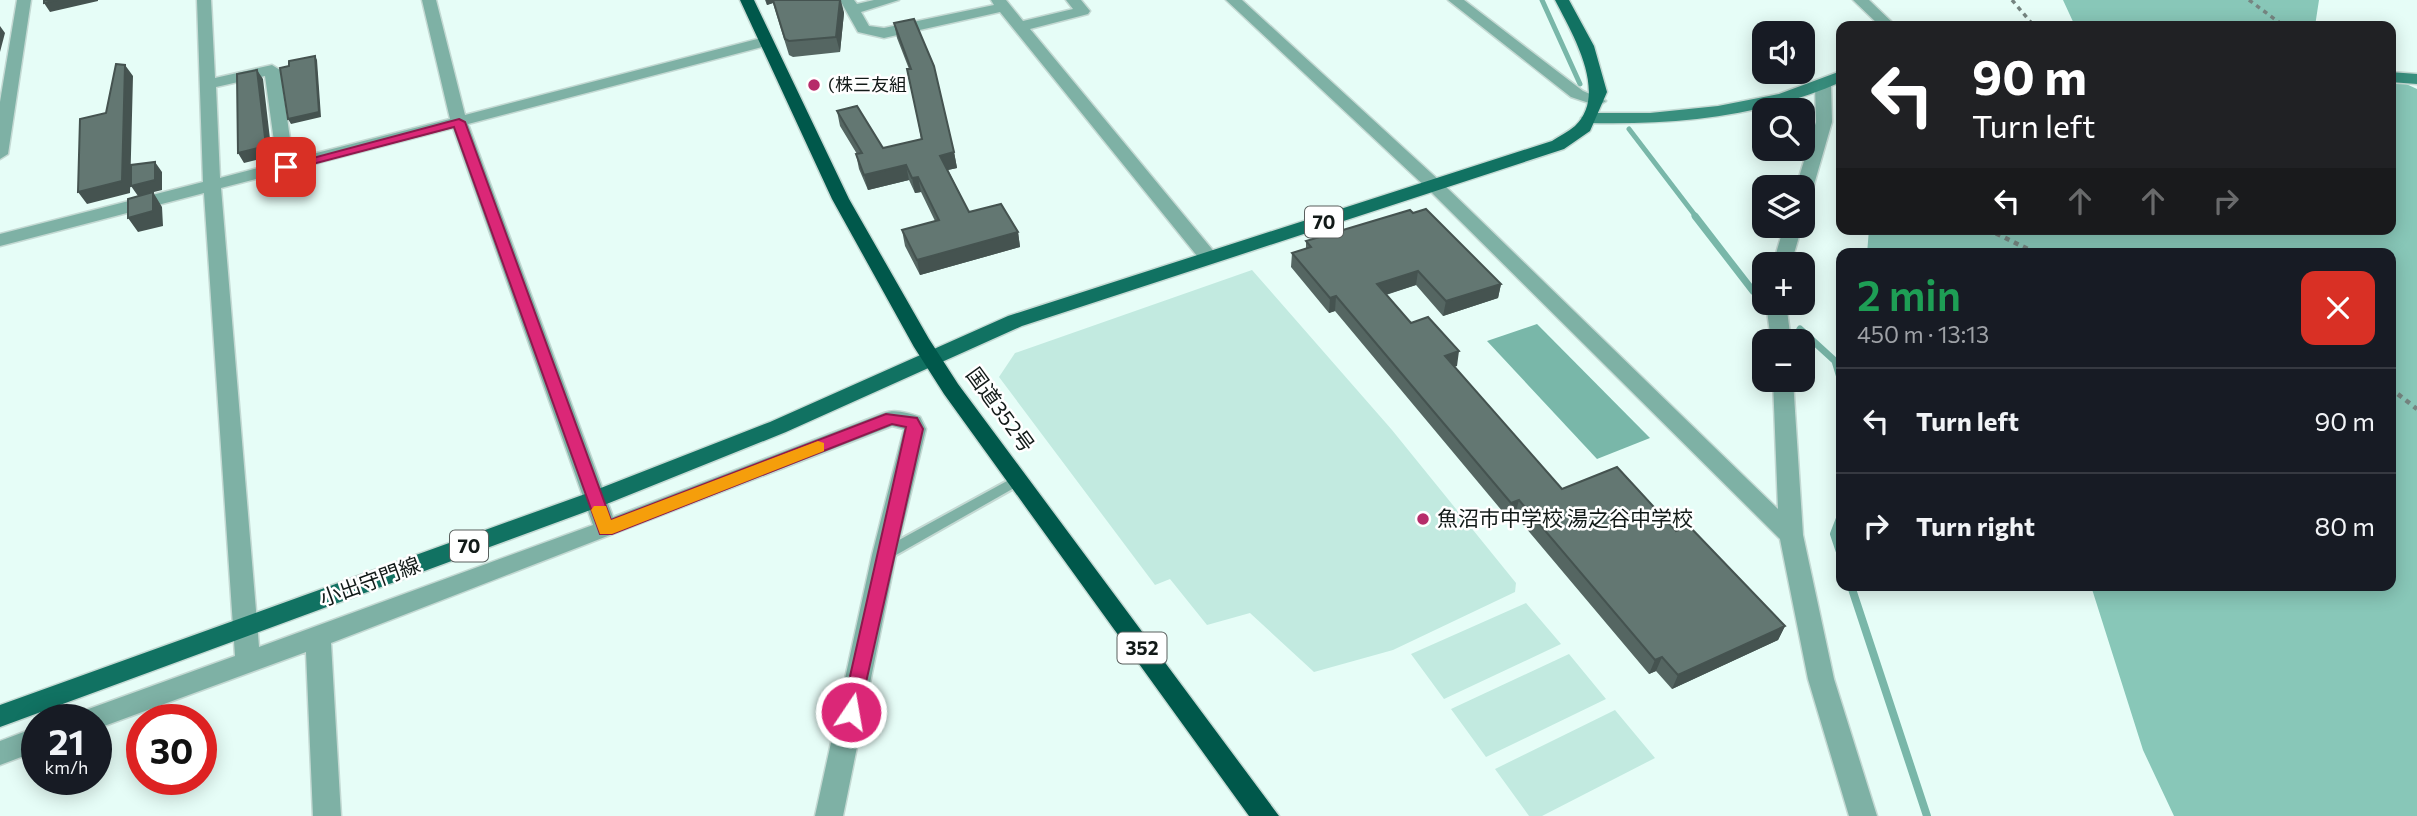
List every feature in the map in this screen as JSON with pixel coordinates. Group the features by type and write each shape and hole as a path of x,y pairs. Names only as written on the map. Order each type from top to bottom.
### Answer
{"highway":[{"name":"国道352号","path":"747,0 855,230 930,358 1265,816"}],"main road":[{"path":"1562,0 1594,67 1599,92 1593,109"},
{"name":"70","path":"930,358 1061,304 1436,187 1559,145 1577,133 1593,109"},
{"name":"小出守門線","path":"0,716 596,499 778,427 930,358"}],"street":[{"path":"0,154 24,0"},
{"path":"204,0 212,186 248,662"},
{"path":"429,0 459,122 606,529"},
{"path":"892,0 850,5 863,29 884,33 1003,2 1019,27 1209,258"},
{"path":"1019,27 1083,11 1073,0"},
{"path":"1233,0 1436,187 1791,536"},
{"path":"1455,0 1593,109 1629,120 1777,100 1836,78"},
{"path":"1860,0 1883,21"},
{"path":"0,240 765,42"},
{"path":"0,50 18,46"},
{"path":"208,85 272,70 286,167"},
{"path":"2396,77 2417,79"},
{"path":"1808,175 1824,122 1823,85"},
{"path":"1784,392 1791,536 1821,679 1863,816"},
{"path":"112,712 606,529 881,422 902,418 912,422 915,429 884,555 830,816"},
{"path":"318,636 327,816"},
{"path":"0,753 21,746"}],"lane":[{"path":"884,555 1018,480"}],"path":[{"path":"2012,0 2030,21"},
{"path":"2249,0 2277,21"},
{"path":"1999,235 2026,248"},
{"path":"2396,393 2417,409"}],"shaded area":[{"path":"2063,0 2319,0 2316,21 2073,21"},
{"path":"2396,79 2417,89 2417,816 2174,816 2143,750 2093,591 2396,591 2396,248 1867,248 1869,235 2396,235"},
{"path":"1252,270 1392,430 1516,583 1515,592 1393,650 1314,672 1250,613 1207,625 1170,579 1155,585 999,377 1015,353"},
{"path":"1537,324 1650,438 1597,459 1487,341"},
{"path":"1526,603 1561,644 1444,699 1411,654"},
{"path":"1569,654 1606,699 1486,757 1451,709"},
{"path":"1615,710 1655,758 1542,816 1529,816 1495,769"}],"building":[{"path":"773,0 840,0 836,37 789,41 785,39"},
{"path":"914,19 934,66 954,152 940,156 969,212 1001,204 1018,232 917,260 902,230 939,220 918,177 912,178 906,165 864,175 856,154 862,153 837,111 857,106 883,148 922,139 907,69 911,69 894,23"},
{"path":"315,56 319,112 288,119 280,68 289,66 289,61"},
{"path":"116,64 125,65 122,181 78,192 80,119 106,113"},
{"path":"257,70 266,146 238,153 237,74"},
{"path":"155,162 155,180 131,186 131,165"},
{"path":"153,192 153,211 128,218 128,199"},
{"path":"1426,209 1501,284 1446,301 1418,271 1377,284 1411,323 1428,317 1459,351 1445,356 1562,489 1617,467 1676,531 1689,526 1785,626 1678,675 1662,657 1655,660 1519,500 1511,503 1336,296 1330,298 1292,253 1311,247 1306,241 1410,210 1413,213"}],"waterway":[{"path":"1542,0 1580,84"},
{"path":"1629,129 1697,218"},
{"path":"1695,216 1752,290"},
{"path":"1815,343 1836,364"},
{"path":"1836,529 1836,540"},
{"path":"1853,591 1927,816"}],"slow traffic":[{"path":"600,510 606,529 818,447"}],"place":[{"name":"(株三友組","path":"814,85"},
{"name":"魚沼市中学校 湯之谷中学校","path":"1423,519"}],"route":[{"path":"286,167 459,122 606,529 891,418 912,422 915,429 884,555 851,712"}]}
